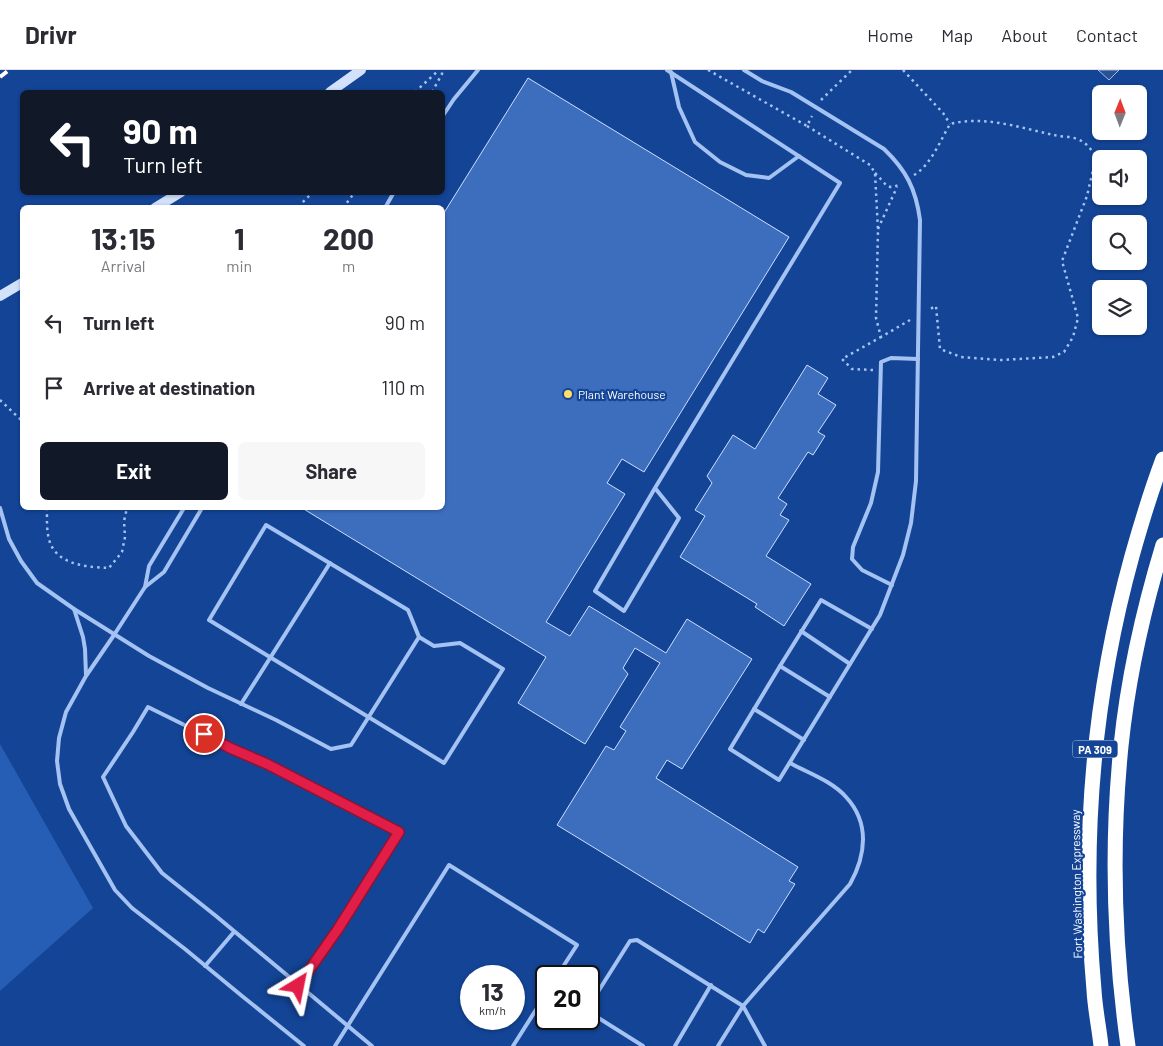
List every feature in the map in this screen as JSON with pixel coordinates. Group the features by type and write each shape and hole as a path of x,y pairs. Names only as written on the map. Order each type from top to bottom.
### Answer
{"highway":[{"name":"Fort Washington Expressway","path":"1101,1046 1094,992 1089,890 1090,811 1095,751 1116,623 1141,524 1163,459"},
{"name":"PA 309","path":"1128,1046 1118,953 1115,871 1117,796 1121,746 1132,673 1147,600 1163,545"}],"street":[{"path":"333,90 361,70"},
{"path":"160,205 176,195"},
{"path":"0,296 20,284"}],"lane":[{"path":"445,112 478,70"},
{"path":"744,70 762,81 791,92 884,149 896,161 908,179 914,193 920,220 916,481 911,523 903,555 880,615 872,629 780,780 730,749 821,600 872,629"},
{"path":"655,488 679,518 624,611 595,591 655,488 840,183 669,71"},
{"path":"669,71 679,107 695,142 720,162 746,175 769,178 798,156"},
{"path":"892,585 862,570 852,559 853,547 871,503 878,472 881,362 891,358 918,359"},
{"path":"0,508 9,539 20,561 37,583 74,609 149,656 208,688 331,749 351,745 419,637"},
{"path":"145,587 149,566 183,510"},
{"path":"201,510 164,572 145,587 86,676 66,712 59,738 57,761 60,784 69,809 115,890 132,908 304,1046"},
{"path":"266,525 330,564 408,610 419,637 434,646 460,643 502,669 444,763 209,620 266,525"},
{"path":"241,704 330,564"},
{"path":"74,609 83,637 86,676"},
{"path":"801,632 850,664"},
{"path":"780,666 830,697"},
{"path":"298,986 338,929 399,832 267,764 230,748 148,707 134,732 103,777 126,826 162,873 298,986 372,1046"},
{"path":"754,709 804,740"},
{"path":"718,1046 743,1006 850,884 861,862 863,835 855,808 845,796 828,783 790,763"},
{"path":"335,1046 449,865 577,945 564,965"},
{"path":"205,966 234,932"},
{"path":"600,988 630,940 637,940 743,1006 765,1046"},
{"path":"675,1046 711,985"},
{"path":"513,1046 535,1011"},
{"path":"600,1019 644,1046"}],"path":[{"path":"417,90 441,70"},
{"path":"433,90 442,74 441,70"},
{"path":"903,70 943,113 950,124"},
{"path":"881,371 852,369 842,359 936,306 940,349 961,357 1001,360 1053,357 1064,352 1073,337 1078,318 1062,262 1087,196 1096,157 1089,145 1077,139 1006,124 966,121 950,124"},
{"path":"914,175 930,160 950,124"},
{"path":"807,126 870,165 887,186 897,187"},
{"path":"876,173 878,230 876,318 882,337"},
{"path":"878,230 897,187 901,184"},
{"path":"301,205 310,195"},
{"path":"0,400 20,419"},
{"path":"47,510 51,546 62,559 77,564 109,568 122,552 127,510"}],"shaded area":[{"path":"1098,70 1119,70 1109,80"},
{"path":"0,744 93,908 0,991"}],"building":[{"name":"Plant Warehouse","path":"528,78 789,237 644,472 622,459 607,483 625,494 546,622 570,636 589,606 666,653 687,619 752,659 682,769 667,760 656,778 798,867 789,881 795,884 764,933 758,929 750,943 557,825 606,746 614,750 626,731 620,727 660,663 635,648 623,668 628,674 585,744 518,703 546,657 305,510 445,510 445,211"},
{"path":"807,365 828,378 818,394 836,405 818,432 825,436 813,455 808,452 778,498 787,504 780,515 789,520 766,556 811,584 784,626 755,607 757,604 680,557 705,516 695,510 712,483 707,476 733,435 755,449"}],"railway":[{"path":"0,77 9,70"}],"place":[{"name":"Plant Warehouse","path":"568,394"}],"route":[{"path":"204,734 399,832 338,929 298,986"}]}
